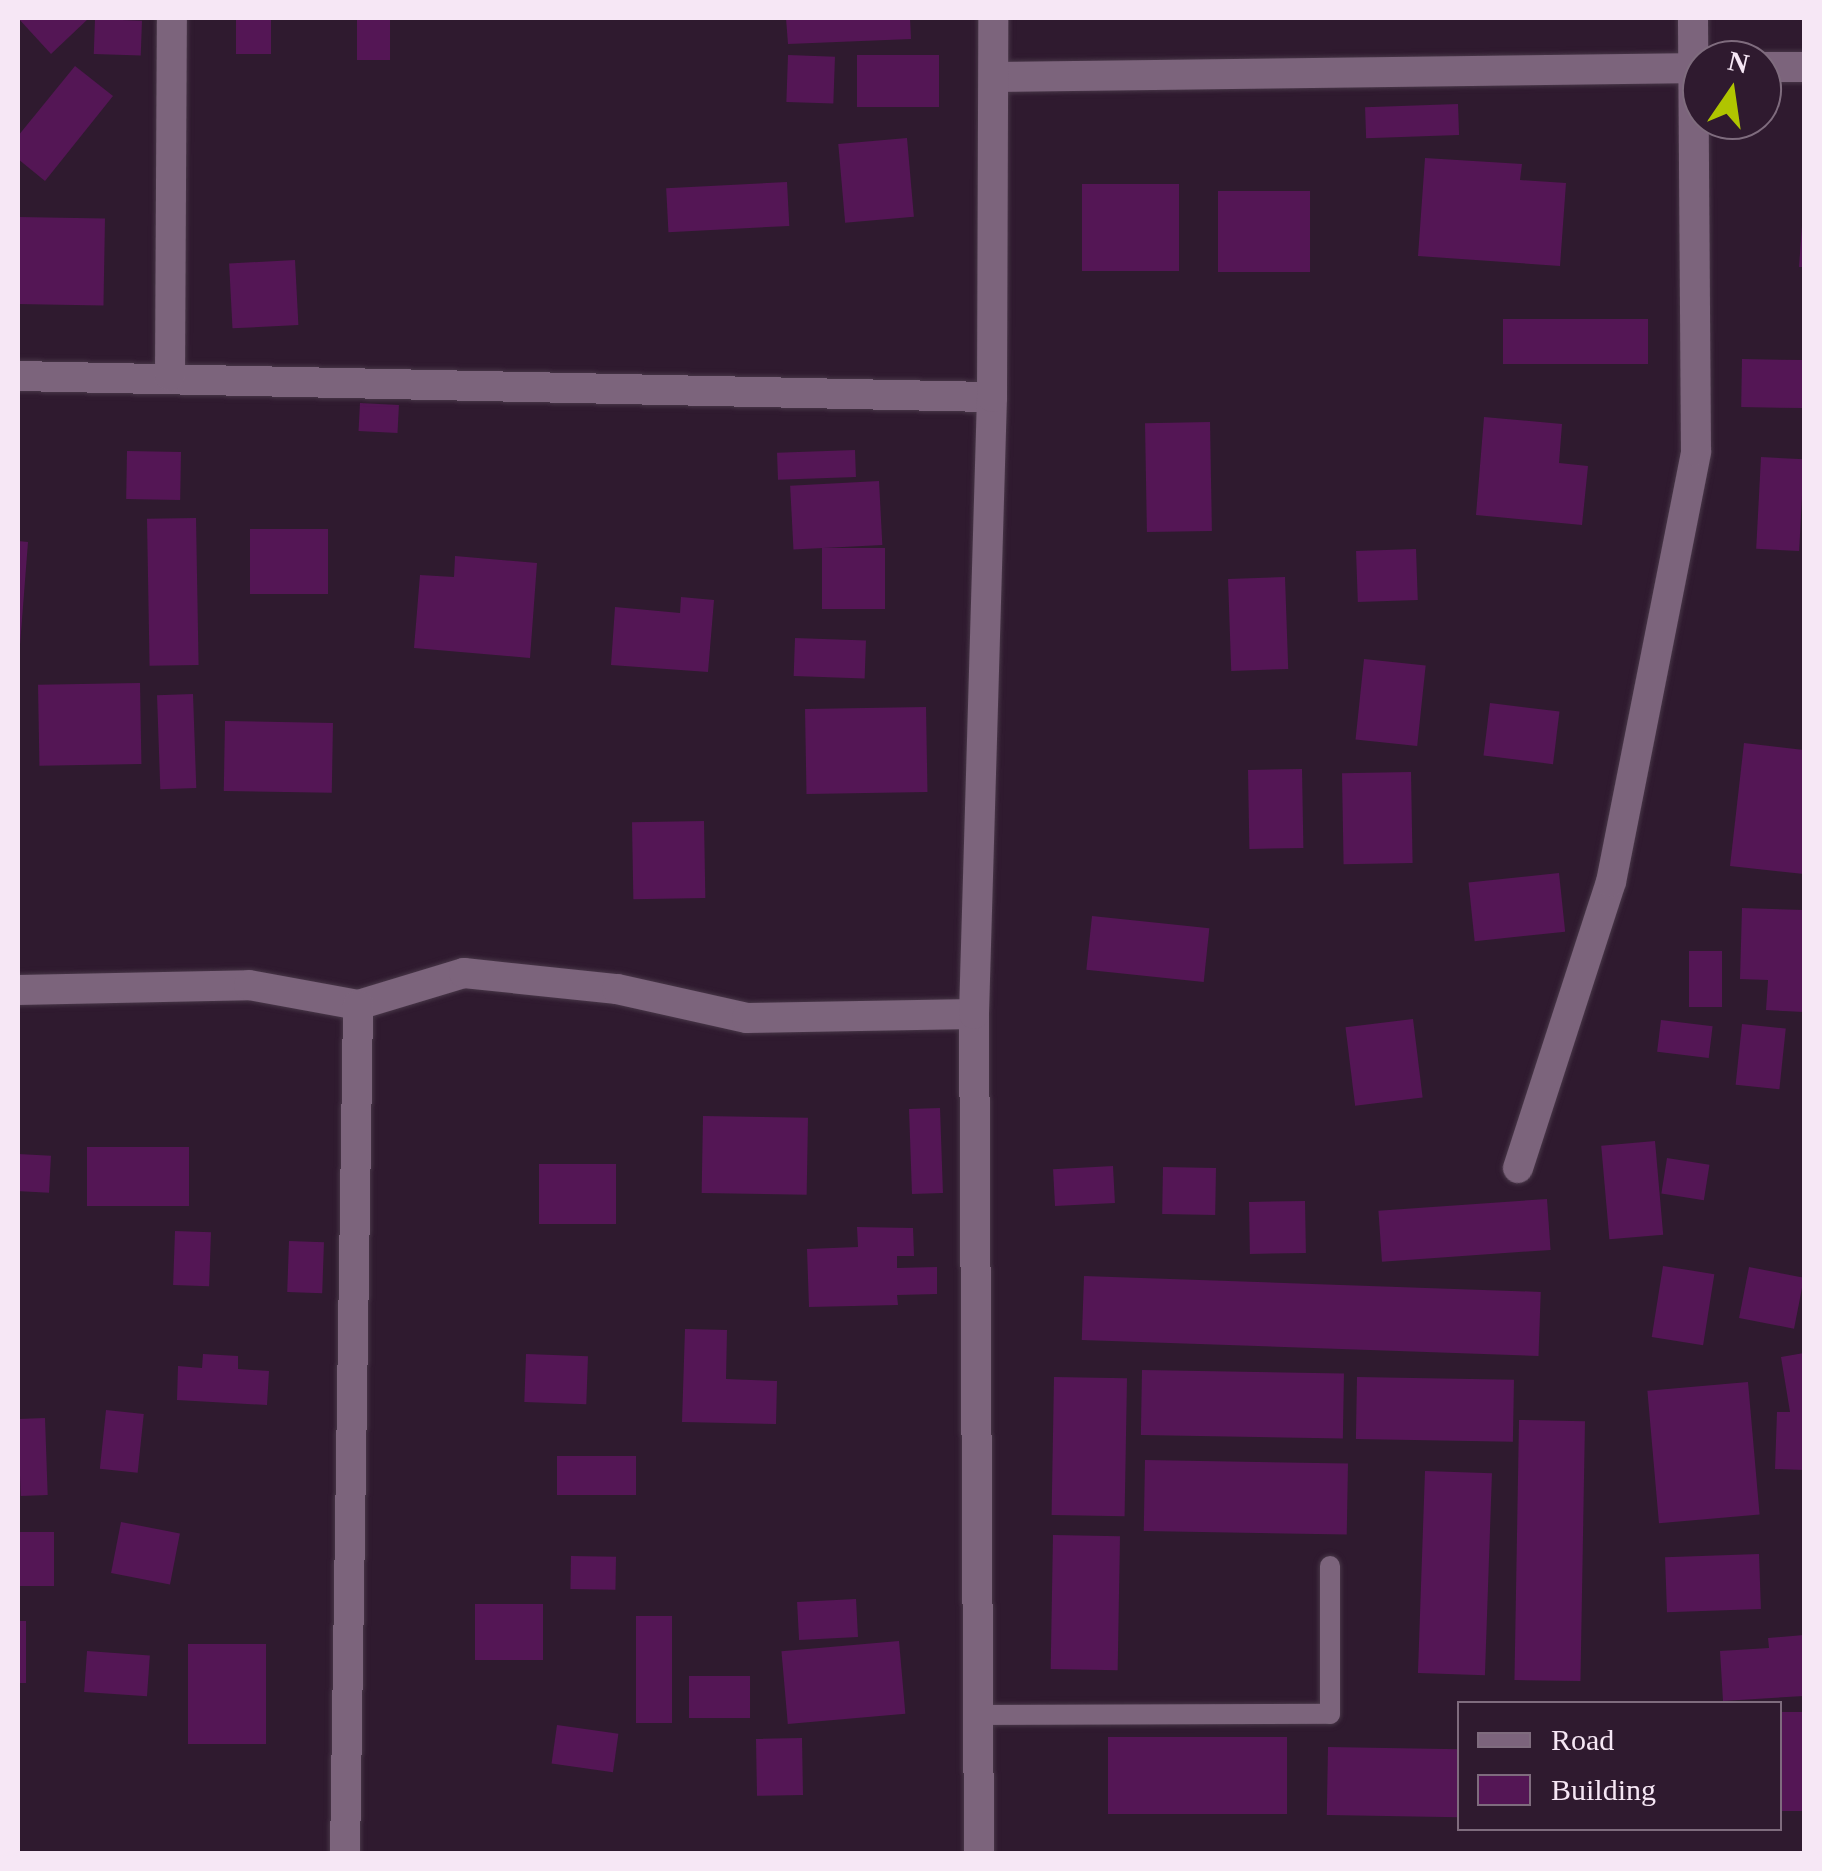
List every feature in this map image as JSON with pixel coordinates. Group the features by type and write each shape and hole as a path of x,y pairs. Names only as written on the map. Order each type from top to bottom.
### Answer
{"street":[{"path":"170,376 172,18"},
{"path":"979,1854 974,1014 992,397 993,18"},
{"path":"995,77 1682,68"},
{"path":"1518,1168 1611,882 1696,451 1698,140"},
{"path":"18,376 170,376 992,397"},
{"path":"18,990 250,985 358,1005 464,973 617,989 746,1018 974,1014"},
{"path":"345,1854 358,1005"}],"lane":[{"path":"979,1715 1330,1714 1330,1566"}],"building":[{"path":"18,18 89,18 51,54"},
{"path":"236,18 271,18 271,54 236,54"},
{"path":"357,18 390,18 390,60 357,60"},
{"path":"786,18 910,18 911,39 788,44"},
{"path":"95,19 142,21 141,56 94,54"},
{"path":"788,55 835,57 833,104 786,102"},
{"path":"857,55 939,55 939,107 857,107"},
{"path":"75,66 113,96 45,181 18,159 18,136"},
{"path":"1458,104 1459,135 1366,138 1365,107"},
{"path":"907,138 914,217 845,223 838,144"},
{"path":"1425,158 1522,164 1520,180 1566,183 1560,266 1418,256"},
{"path":"787,182 789,226 668,232 666,188"},
{"path":"1082,184 1179,184 1179,271 1082,271"},
{"path":"1218,191 1310,191 1310,272 1218,272"},
{"path":"18,217 105,219 103,306 18,304"},
{"path":"1802,225 1804,267 1799,267"},
{"path":"295,260 298,325 232,328 229,263"},
{"path":"1503,319 1648,319 1648,364 1503,364"},
{"path":"1742,359 1804,360 1803,408 1741,407"},
{"path":"360,403 399,405 397,433 359,431"},
{"path":"1484,417 1562,424 1559,463 1588,466 1582,525 1476,515"},
{"path":"1210,422 1212,531 1147,532 1145,423"},
{"path":"855,450 856,477 778,480 777,453"},
{"path":"127,451 181,452 180,500 126,499"},
{"path":"1761,457 1804,459 1799,551 1756,549"},
{"path":"879,481 882,545 793,550 790,486"},
{"path":"196,518 199,665 150,666 147,519"},
{"path":"250,529 328,529 328,594 250,594"},
{"path":"18,541 28,542 20,645 18,645"},
{"path":"822,548 885,548 885,609 822,609"},
{"path":"1416,549 1418,600 1358,602 1356,551"},
{"path":"455,556 537,563 530,658 414,648 420,575 454,577"},
{"path":"1285,577 1288,669 1231,671 1228,579"},
{"path":"681,597 714,600 708,672 611,665 615,607 680,613"},
{"path":"795,638 866,640 865,678 794,676"},
{"path":"1364,659 1426,665 1417,746 1356,740"},
{"path":"140,683 141,764 39,766 38,685"},
{"path":"193,694 196,788 160,789 157,695"},
{"path":"1490,703 1559,712 1553,764 1484,756"},
{"path":"926,707 927,792 807,794 805,709"},
{"path":"225,721 333,723 332,793 224,791"},
{"path":"1744,743 1804,750 1804,874 1730,866"},
{"path":"1302,769 1303,848 1249,849 1248,770"},
{"path":"1411,772 1413,863 1344,864 1342,773"},
{"path":"704,821 705,898 633,899 632,822"},
{"path":"1559,873 1565,932 1475,941 1468,883"},
{"path":"1742,908 1804,910 1804,1012 1766,1010 1768,980 1740,979"},
{"path":"1092,916 1209,928 1204,982 1086,970"},
{"path":"1689,951 1722,951 1722,1007 1689,1007"},
{"path":"1413,1019 1423,1097 1355,1106 1346,1027"},
{"path":"1661,1020 1713,1026 1709,1058 1657,1052"},
{"path":"1742,1024 1786,1029 1779,1089 1736,1085"},
{"path":"940,1108 943,1193 912,1194 909,1109"},
{"path":"703,1116 808,1118 807,1195 702,1193"},
{"path":"1655,1141 1663,1235 1609,1239 1601,1146"},
{"path":"87,1147 189,1147 189,1206 87,1206"},
{"path":"18,1154 51,1156 49,1193 18,1191"},
{"path":"1667,1158 1709,1165 1704,1200 1661,1194"},
{"path":"539,1164 616,1164 616,1224 539,1224"},
{"path":"1113,1166 1115,1203 1055,1206 1053,1169"},
{"path":"1163,1167 1216,1168 1215,1215 1162,1214"},
{"path":"1547,1199 1551,1250 1382,1262 1378,1211"},
{"path":"1305,1201 1306,1253 1250,1254 1249,1202"},
{"path":"857,1227 913,1228 914,1256 897,1256 897,1268 937,1267 937,1294 897,1295 898,1305 809,1307 807,1249 858,1247"},
{"path":"175,1231 211,1232 209,1286 173,1285"},
{"path":"289,1241 324,1242 322,1293 287,1292"},
{"path":"1663,1266 1714,1274 1703,1345 1652,1337"},
{"path":"1749,1267 1804,1278 1794,1329 1739,1318"},
{"path":"1084,1276 1541,1292 1538,1356 1082,1340"},
{"path":"685,1329 727,1330 726,1379 777,1381 776,1424 682,1422"},
{"path":"1804,1353 1804,1470 1775,1469 1777,1412 1790,1412 1781,1357"},
{"path":"203,1354 238,1356 238,1369 269,1371 267,1405 177,1400 178,1366 202,1368"},
{"path":"526,1354 588,1356 586,1404 524,1402"},
{"path":"1142,1370 1344,1374 1343,1439 1141,1435"},
{"path":"1054,1377 1127,1378 1125,1516 1052,1515"},
{"path":"1357,1377 1514,1380 1513,1442 1356,1439"},
{"path":"1748,1382 1760,1514 1659,1523 1647,1391"},
{"path":"106,1410 144,1414 138,1473 100,1469"},
{"path":"45,1418 48,1495 21,1496 18,1419"},
{"path":"1519,1420 1585,1421 1580,1681 1514,1680"},
{"path":"557,1456 636,1456 636,1495 557,1495"},
{"path":"1145,1460 1348,1464 1347,1535 1144,1531"},
{"path":"1425,1471 1492,1473 1485,1675 1418,1673"},
{"path":"121,1522 180,1533 170,1584 111,1573"},
{"path":"18,1532 54,1532 54,1586 18,1586"},
{"path":"1053,1535 1120,1536 1118,1670 1051,1669"},
{"path":"1759,1554 1761,1609 1667,1612 1665,1557"},
{"path":"571,1556 616,1557 615,1590 570,1589"},
{"path":"856,1599 858,1637 799,1640 797,1602"},
{"path":"475,1604 543,1604 543,1660 475,1660"},
{"path":"636,1616 672,1616 672,1723 636,1723"},
{"path":"18,1621 26,1621 26,1683 18,1683"},
{"path":"1804,1635 1804,1696 1723,1701 1720,1651 1769,1648 1768,1638"},
{"path":"899,1641 905,1714 788,1724 781,1651"},
{"path":"188,1644 266,1644 266,1744 188,1744"},
{"path":"87,1651 150,1655 147,1696 84,1692"},
{"path":"689,1676 750,1676 750,1718 689,1718"},
{"path":"1782,1712 1804,1712 1804,1811 1782,1811"},
{"path":"557,1725 618,1734 613,1772 552,1764"},
{"path":"1108,1737 1287,1737 1287,1814 1108,1814"},
{"path":"802,1738 803,1795 757,1796 756,1739"},
{"path":"1328,1747 1457,1749 1457,1817 1327,1815"}]}
